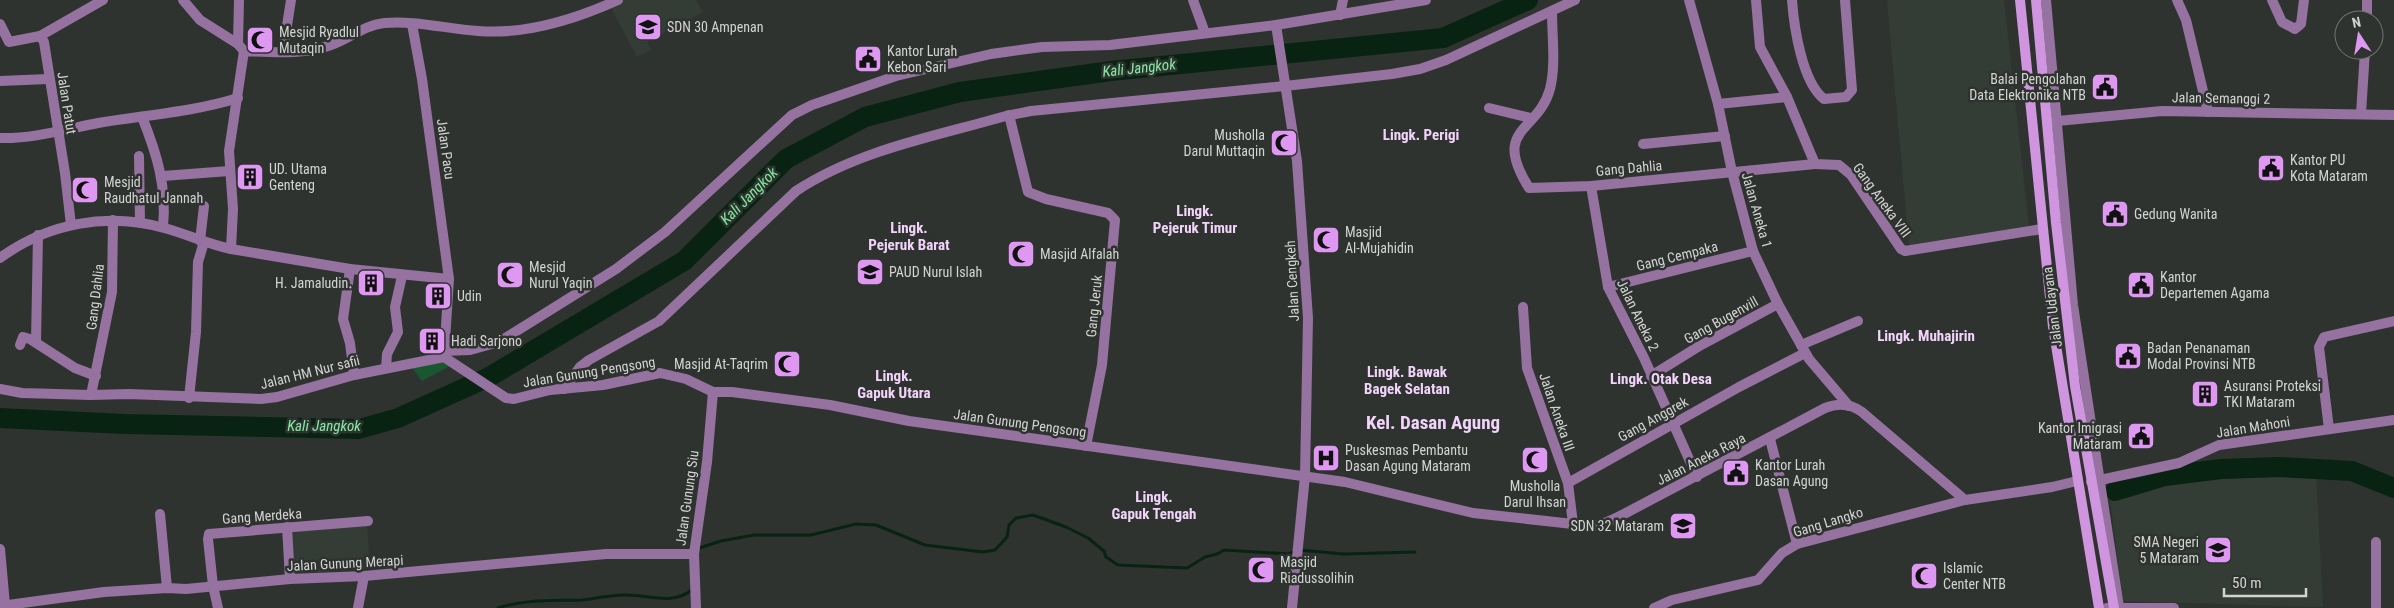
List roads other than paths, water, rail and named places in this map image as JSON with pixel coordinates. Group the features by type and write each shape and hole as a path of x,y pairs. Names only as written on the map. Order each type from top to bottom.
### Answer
{"main road":[{"name":"Jalan Udayana","path":"2020,0 2042,229 2058,368 2099,608"},
{"name":"Jalan Udayana","path":"2036,0 2052,121 2067,322 2094,483 2094,503 2113,608"},
{"path":"2094,586 2109,583"}],"street":[{"path":"0,24 4,43 40,36 85,4 103,0"},
{"path":"183,0 192,12 209,27 241,48 283,51 326,47 374,25 412,24 481,31 547,25 567,20 618,0"},
{"path":"231,249 233,209 229,171 230,139 238,98 241,48 239,0"},
{"path":"283,51 291,0"},
{"path":"1193,0 1205,33"},
{"path":"1340,15 1344,0"},
{"name":"Jalan HM Nur safii","path":"91,396 129,394 242,400 277,397 354,375 445,357 499,342 616,269 665,232 792,115 802,109 896,76 962,59 1021,49 1102,46 1276,25 1426,0"},
{"path":"564,389 580,368 589,360 659,321 796,191 821,174 850,161 1009,115 1053,108 1285,82 1392,74 1420,69 1446,60 1575,0"},
{"name":"Jalan Aneka 1","path":"1689,0 1718,104 1732,172 1753,251 1778,304 1803,349 1815,368 1849,406"},
{"path":"1756,0 1760,47 1787,97 1815,164"},
{"path":"1792,0 1800,47 1815,90 1824,100 1840,99 1850,94 1852,90 1845,0"},
{"path":"2046,0 2052,121"},
{"path":"2177,0 2186,20 2208,112"},
{"path":"2272,0 2282,22 2295,29 2301,24 2304,0"},
{"path":"1489,108 1532,118 1546,98 1551,82 1552,12"},
{"name":"Jalan Pacu","path":"412,24 422,79 449,279 445,357"},
{"name":"Jalan Cengkeh","path":"1276,25 1297,161 1306,264 1308,318 1305,476 1292,608"},
{"name":"Jalan Patut","path":"40,36 46,50 48,79 65,173 71,225"},
{"path":"2362,114 2365,60"},
{"path":"0,81 48,79"},
{"path":"1718,104 1787,97"},
{"path":"0,138 29,137 142,116 200,109 238,98"},
{"name":"Jalan Semanggi 2","path":"2052,121 2162,111 2394,115"},
{"name":"Gang Jeruk","path":"1009,115 1028,192 1046,200 1108,213 1115,220 1102,365 1086,446"},
{"path":"142,116 163,176 165,211 163,227"},
{"name":"Gang Dahlia","path":"1532,118 1518,134 1515,147 1519,166 1529,188 1591,186 1815,164"},
{"path":"1643,144 1725,136"},
{"path":"139,156 140,222"},
{"name":"Gang Aneka VIII","path":"1815,164 1834,164 1844,168 1851,175 1893,240 1905,251 2042,229"},
{"path":"163,176 229,171"},
{"name":"Jalan Aneka 2","path":"1591,186 1608,287 1652,376 1697,477"},
{"path":"189,398 196,332 198,262 202,242 204,206"},
{"path":"0,258 38,236 71,225 113,220 140,222 163,227 202,242 231,249 350,270 449,279"},
{"name":"Gang Dahlia","path":"91,396 112,292 113,220"},
{"path":"36,342 38,236"},
{"name":"Gang Cempaka","path":"1608,287 1753,251"},
{"path":"350,270 343,319 350,343 354,375"},
{"path":"386,368 387,354 398,332 395,307 402,276"},
{"name":"Gang Bugenvill","path":"1652,376 1701,345 1778,304"},
{"name":"Jalan Aneka III","path":"1523,307 1527,368 1568,483 1573,524"},
{"name":"Gang Anggrek","path":"1568,483 1803,349 1858,321"},
{"path":"2329,429 2318,347 2320,342 2324,337 2394,321"},
{"path":"20,345 23,336 36,342 75,368 96,376"},
{"name":"Jalan Gunung Pengsong","path":"445,357 506,398 603,385 660,373 686,379 713,392 738,393 830,405 909,421 1305,476"},
{"path":"0,389 22,393 91,396"},
{"name":"Jalan Gunung Siu","path":"696,608 692,552 713,392"},
{"name":"Jalan Aneka Raya","path":"1305,476 1387,491 1422,502 1473,513 1573,524 1584,527 1609,521 1770,439 1825,408 1839,405 1849,406"},
{"path":"1849,406 1862,412 1965,500 2078,484"},
{"name":"Jalan Mahoni","path":"2094,483 2179,463 2219,445 2394,420"},
{"path":"1770,439 1797,544"},
{"path":"2094,483 2113,608 2174,608"},
{"name":"Gang Langko","path":"1654,608 1672,600 1758,580 1782,553 1797,544 1965,500"},
{"path":"160,514 167,588"},
{"name":"Gang Merdeka","path":"213,586 209,534 368,521"},
{"path":"287,527 290,579"},
{"path":"2376,542 2376,608"},
{"path":"0,549 2,606"},
{"name":"Jalan Gunung Merapi","path":"2,606 104,592 167,588 186,590 290,579 364,576 606,554 692,552"},
{"path":"358,608 364,576"},
{"path":"213,586 218,608"}],"waterway":[{"name":"Kali Jangkok","path":"0,418 124,424 359,429 398,418 489,377 684,261 786,159 865,117 960,92 1111,71 1443,38 1528,0"},
{"path":"2115,491 2165,476 2221,469 2279,467 2352,471 2394,488"},
{"path":"696,549 721,541 754,535 811,535 856,524 876,525 925,545 983,552 995,550 1007,537 1009,525 1016,518 1033,515 1066,527 1088,538 1104,551 1106,557 1118,565 1187,568 1205,557 1224,550 1288,554 1294,552"},
{"path":"1300,550 1344,554 1415,552"},
{"path":"498,608 529,602 581,600 621,595 669,598 677,597 693,589"}],"place":[{"name":"SDN 30 Ampenan","path":"648,27"},
{"name":"Mesjid Ryadlul Mutaqin","path":"260,40"},
{"name":"Kantor Lurah Kebon Sari","path":"868,59"},
{"name":"Balai Pengolahan Data Elektronika NTB","path":"2105,87"},
{"name":"Musholla Darul Muttaqin","path":"1284,143"},
{"name":"Kantor PU Kota Mataram","path":"2271,168"},
{"name":"UD. Utama Genteng","path":"250,177"},
{"name":"Mesjid Raudhatul Jannah","path":"85,190"},
{"name":"Gedung Wanita","path":"2115,214"},
{"name":"Masjid Al-Mujahidin","path":"1326,240"},
{"name":"Masjid Alfalah","path":"1021,254"},
{"name":"PAUD Nurul Islah","path":"870,272"},
{"name":"Mesjid Nurul Yaqin","path":"510,275"},
{"name":"H. Jamaludin.","path":"371,283"},
{"name":"Kantor Departemen Agama","path":"2141,285"},
{"name":"Udin","path":"438,296"},
{"name":"Hadi Sarjono","path":"432,341"},
{"name":"Badan Penanaman Modal Provinsi NTB","path":"2128,356"},
{"name":"Masjid At-Taqrim","path":"787,364"},
{"name":"Asuransi Proteksi TKI Mataram","path":"2205,394"},
{"name":"Kantor Imigrasi Mataram","path":"2141,436"},
{"name":"Puskesmas Pembantu Dasan Agung Mataram","path":"1326,458"},
{"name":"Musholla Darul Ihsan","path":"1535,460"},
{"name":"Kantor Lurah Dasan Agung","path":"1736,473"},
{"name":"SDN 32 Mataram","path":"1683,526"},
{"name":"SMA Negeri 5 Mataram","path":"2218,550"},
{"name":"Masjid Riadussolihin","path":"1261,570"},
{"name":"Islamic Center NTB","path":"1924,576"}],"district":[{"name":"Lingk. Perigi","path":"1421,135"},
{"name":"Lingk. Pejeruk Timur","path":"1195,220"},
{"name":"Lingk. Pejeruk Barat","path":"909,236"},
{"name":"Lingk. Muhajirin","path":"1926,336"},
{"name":"Lingk. Otak Desa","path":"1661,379"},
{"name":"Lingk. Bawak Bagek Selatan","path":"1407,380"},
{"name":"Lingk. Gapuk Utara","path":"894,384"},
{"name":"Kel. Dasan Agung","path":"1433,422"},
{"name":"Lingk. Gapuk Tengah","path":"1154,506"}]}
